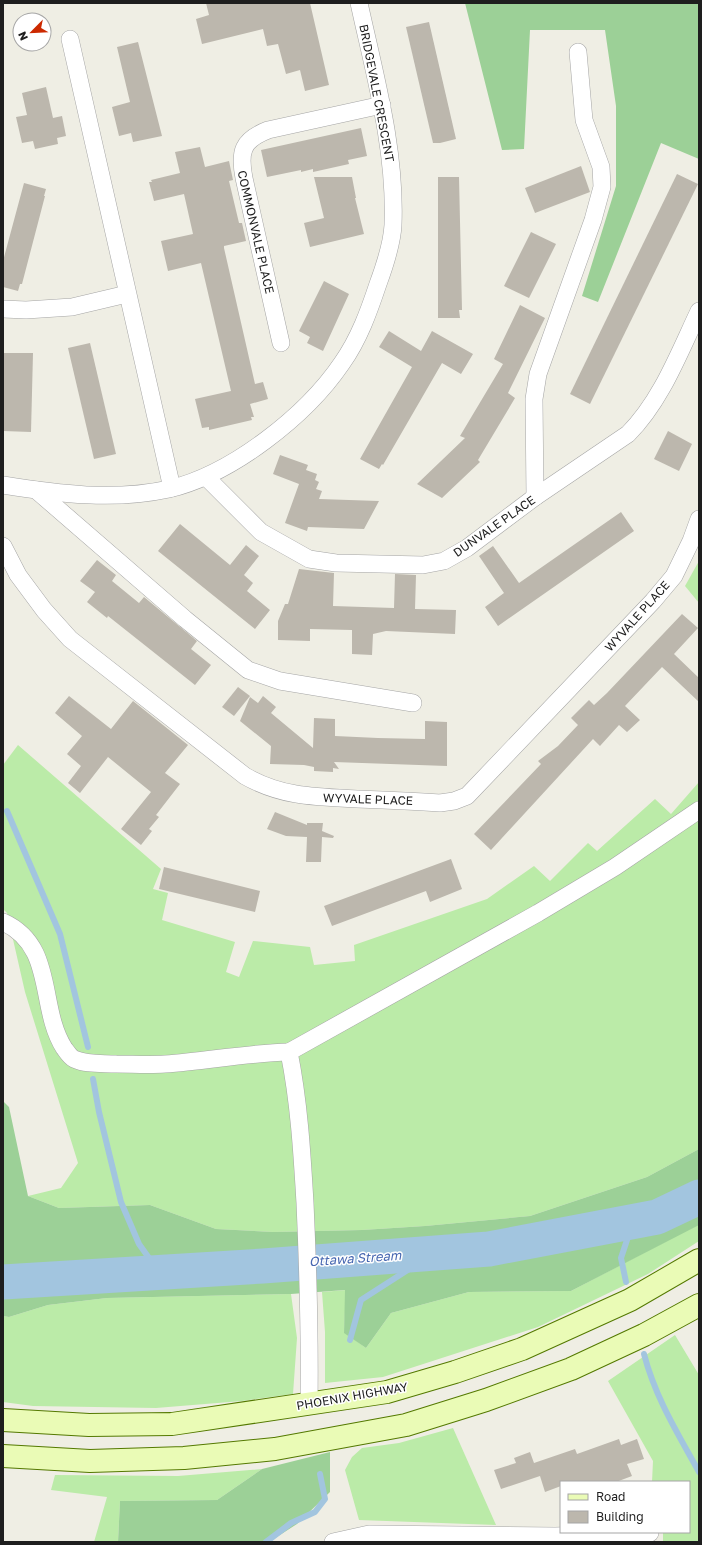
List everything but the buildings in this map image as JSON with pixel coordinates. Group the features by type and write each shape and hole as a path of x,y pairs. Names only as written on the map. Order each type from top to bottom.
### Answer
{"main road":[{"name":"PHOENIX HIGHWAY","path":"3,1420 89,1425 172,1424 387,1392 455,1372 522,1349 630,1300 699,1260"},
{"path":"3,1456 90,1461 184,1458 275,1449 406,1425 486,1400 571,1369 644,1335 699,1305"}],"street":[{"name":"BRIDGEVALE CRESCENT","path":"3,485 76,495 122,496 172,488 206,477 268,439 310,402 342,363 368,315 384,266 393,226 391,166 382,105 359,3"},
{"path":"70,39 172,488"},
{"path":"535,497 534,399 538,374 593,220 602,187 601,167 584,120 578,52"},
{"name":"COMMONVALE PLACE","path":"281,342 244,178 241,160 245,145 251,138 268,130 382,105"},
{"path":"3,309 26,310 72,307 127,294"},
{"name":"DUNVALE PLACE","path":"206,477 262,532 308,559 336,563 398,566 423,565 444,561 467,548 535,497 628,434 639,423 654,400 699,311"},
{"path":"36,490 185,619 248,670 280,681 413,703"},
{"name":"WYVALE PLACE","path":"3,546 18,575 44,610 70,639 245,776 274,790 307,797 440,802 454,801 467,796 653,601 674,576 691,541 699,519"},
{"path":"3,922 16,929 27,939 37,956 58,1037 68,1053 74,1059 90,1063 164,1064 254,1053 289,1052 538,913 615,867 699,810"},
{"path":"289,1052 297,1091 301,1132 310,1314 308,1404"},
{"path":"333,1542 369,1534 555,1536 650,1533"}],"green space":[{"path":"465,3 699,3 699,159 661,143 598,302 582,296 616,186 616,106 605,30 530,30 524,149 502,150"},
{"path":"699,561 699,603 685,586"},
{"path":"18,745 161,869 153,889 168,893 162,920 235,942 226,972 239,977 253,941 310,947 314,965 355,961 354,945 487,899 534,866 550,881 588,843 597,851 655,799 671,814 699,782 699,1149 647,1177 530,1216 425,1226 362,1230 273,1232 216,1229 150,1205 59,1208 28,1196 61,1188 78,1163 25,992 7,913 3,909 3,765"},
{"path":"3,1101 9,1107 28,1196 59,1208 150,1205 216,1229 273,1232 362,1230 425,1226 530,1216 647,1177 699,1149 699,1225 571,1291 469,1292 391,1313 366,1348 344,1333 345,1290 291,1294 107,1298 48,1305 9,1317 3,1316"},
{"path":"699,1224 699,1241 648,1274 538,1327 383,1377 325,1383 325,1332 322,1292 346,1290 344,1332 366,1348 391,1313 469,1292 571,1291"},
{"path":"291,1294 297,1338 293,1394 242,1401 156,1408 33,1406 3,1402 3,1316 9,1317 48,1305 107,1298"},
{"path":"675,1335 699,1375 699,1542 663,1542 663,1533 690,1533 690,1481 652,1481 653,1461 608,1381"},
{"path":"453,1428 496,1525 359,1520 345,1470 352,1457 362,1448 399,1443"},
{"path":"330,1452 330,1492 297,1524 269,1542 118,1542 120,1501 217,1500 262,1469"},
{"path":"262,1469 217,1500 120,1501 118,1542 94,1542 107,1497 51,1490 55,1475 178,1476"}],"waterway":[{"path":"7,811 60,934 88,1047"},
{"path":"93,1079 99,1112 121,1202 139,1244 159,1272"},
{"name":"Ottawa Stream","path":"3,1282 263,1266 489,1249 657,1217 699,1197"},
{"path":"626,1282 621,1258 633,1222"},
{"path":"350,1340 361,1300 417,1264 425,1254"},
{"path":"644,1354 654,1385 675,1429 699,1472"},
{"path":"266,1542 291,1523 315,1512 325,1499 320,1474"}]}
